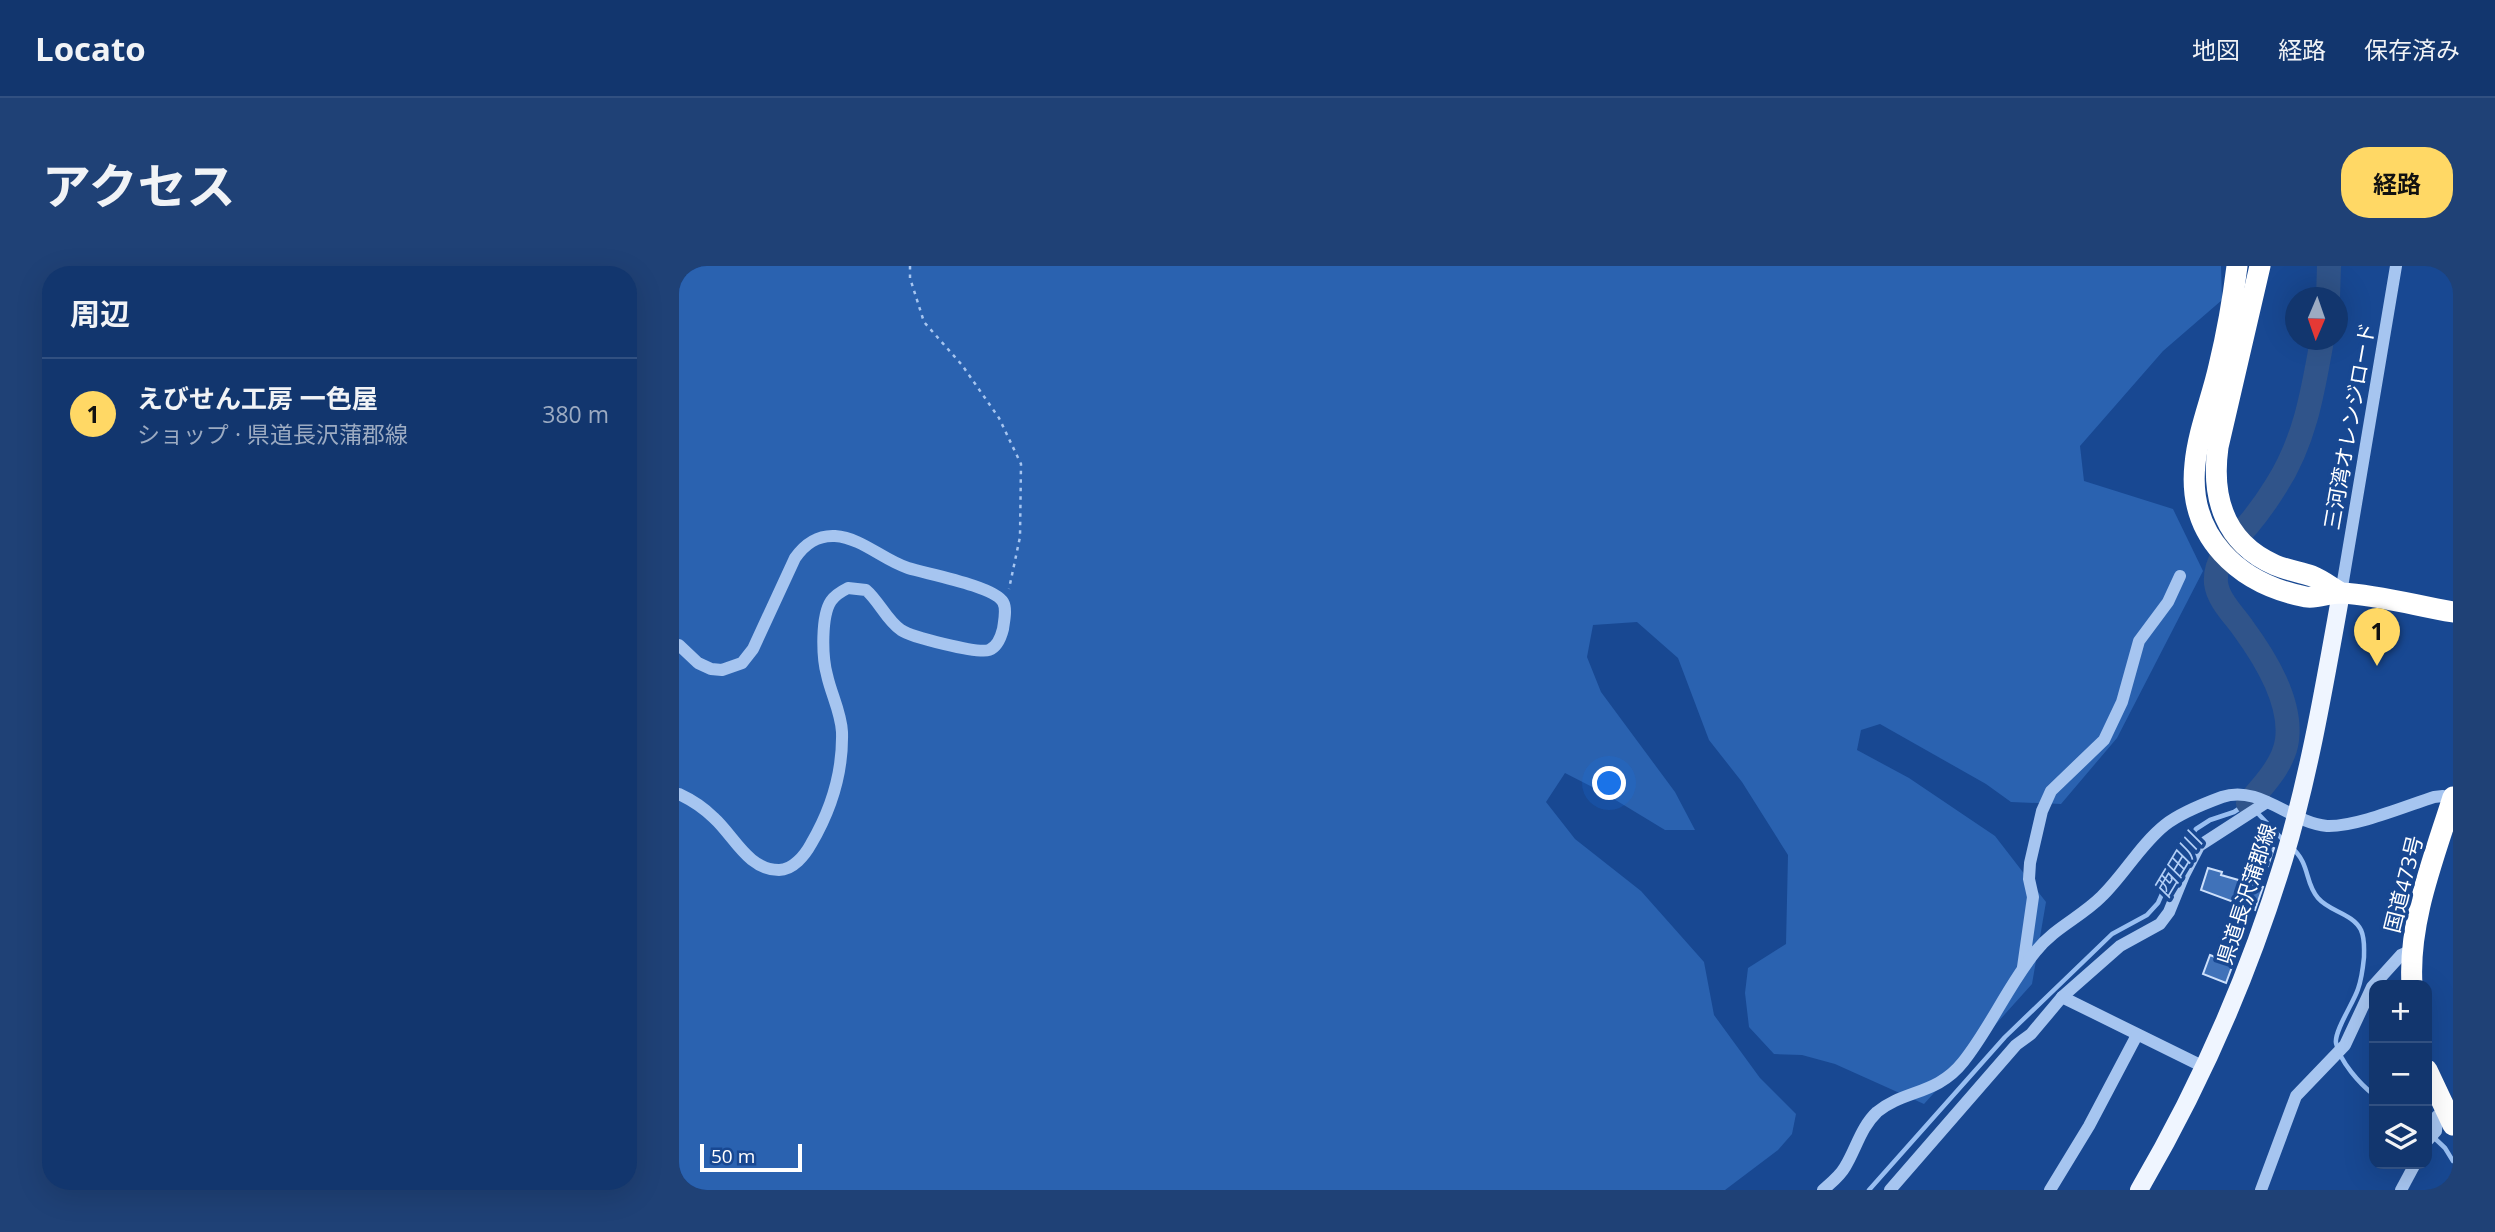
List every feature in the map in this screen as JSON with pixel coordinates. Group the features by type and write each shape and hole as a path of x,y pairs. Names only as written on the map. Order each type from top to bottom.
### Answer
{"highway":[{"path":"2253,267 2216,459 2216,491 2223,513 2244,545 2276,566 2314,577 2341,593"},
{"path":"2253,267 2225,342 2195,462 2196,501 2203,523 2221,552 2237,569 2264,584 2310,598 2341,593 2453,612"},
{"name":"国道473号","path":"2412,980 2412,950 2423,893 2447,839 2453,798"},
{"path":"2432,1085 2445,1123"}],"main road":[{"name":"県道長沢蒲郡線","path":"2139,1190 2177,1124 2204,1067 2257,940 2296,815 2324,688 2341,593"}],"street":[{"name":"三河湾オレンジロード","path":"2341,593 2396,266"},
{"path":"679,645 698,663 711,669 722,670 742,663 753,649 795,558 803,547 814,539 825,536 851,540 906,567 971,585 998,596 1003,602 1005,616 998,643 991,650 977,651 915,636 899,629 866,590 848,588 832,601 827,610 824,638 826,673 842,732 839,774 826,819 808,850 791,867 780,870 750,859 716,819 679,794"},
{"path":"2023,968 2033,897 2029,863 2050,791 2104,740 2122,702 2139,641 2168,602 2180,576"},
{"path":"1823,1190 1845,1168 1865,1128 1879,1110 1938,1084 1963,1062 2023,968 2048,936 2102,896 2165,825 2180,815 2218,798 2243,795 2325,826 2343,825 2434,797 2453,798"},
{"path":"1890,1190 2016,1045 2031,1034 2062,998 2120,946 2160,924 2169,912 2199,846 2209,837 2250,815 2263,803"},
{"path":"2261,1190 2296,1096 2345,1045 2372,987 2401,955 2412,950"},
{"path":"2062,998 2204,1067"},
{"path":"2050,1190 2089,1126 2137,1035"},
{"path":"2432,1136 2445,1123"},
{"path":"2400,1190 2412,1169"}],"path":[{"path":"910,266 910,278 924,322 962,365 999,418 1021,464 1020,537 1015,565 1003,602"}],"shaded area":[{"path":"679,266 2221,266 2222,300 2163,351 2080,446 2084,481 2173,509 2203,571 2117,738 2061,804 2011,802 1986,784 1880,724 1861,730 1857,750 1909,778 1995,836 2046,902 2032,984 1924,1104 1835,1064 1802,1055 1774,1054 1749,1027 1745,993 1748,968 1786,944 1788,855 1742,782 1709,740 1678,658 1637,622 1593,625 1587,657 1601,692 1675,792 1695,830 1665,830 1565,773 1546,802 1575,839 1641,891 1704,962 1714,1015 1760,1078 1796,1114 1792,1134 1778,1150 1725,1190 679,1190"}],"building":[{"path":"2254,841 2274,848 2268,866 2248,859"},
{"path":"2208,868 2222,872 2221,875 2263,887 2255,910 2201,890"},
{"path":"2210,955 2233,964 2226,983 2203,974"}],"waterway":[{"name":"西田川","path":"2328,287 2329,266"},
{"name":"西田川","path":"2248,803 2282,758 2287,740 2285,710 2275,681 2260,653 2223,601 2217,589 2216,574 2221,558 2266,501 2286,469 2301,433 2320,350"},
{"name":"西田川","path":"1869,1190 2005,1037 2112,934 2147,915 2158,903 2182,849 2196,829 2248,803 2284,841"},
{"path":"2291,847 2302,860 2318,898 2352,920 2362,933 2364,957 2360,981 2338,1031 2336,1043 2351,1072 2369,1090"},
{"path":"2432,1136 2445,1148 2453,1161"}],"place":[{"name":"えびせん工房 一色屋","path":"2377,666"}]}
